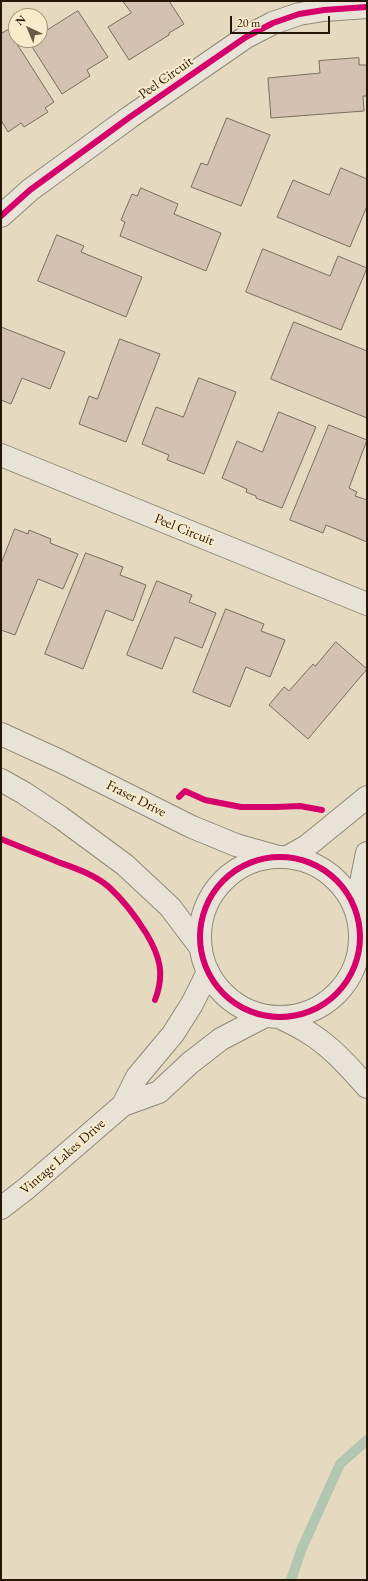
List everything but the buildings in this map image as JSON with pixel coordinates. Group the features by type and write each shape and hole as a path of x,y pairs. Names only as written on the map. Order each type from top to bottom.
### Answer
{"street":[{"name":"Peel Circuit","path":"1,216 30,190 130,117 246,38 273,23 299,14 324,10 367,7"},
{"name":"Peel Circuit","path":"1,455 367,604"},
{"name":"Fraser Drive","path":"1,734 60,761 192,827 236,845 310,862 328,872 339,881 348,892 361,924"},
{"path":"1,780 54,813 125,865 170,907 201,948"},
{"path":"367,798 307,846 282,856 248,863 225,879 215,889 204,913 201,925 201,948 208,972 214,982 230,1000 253,1013 292,1017 317,1009 342,990 352,975 358,959 361,942 361,924 367,853"},
{"name":"Vintage Lakes Drive","path":"123,1105 137,1077 173,1034 192,1004 208,972"},
{"path":"272,1016 309,1033 323,1043 345,1062 367,1087"},
{"name":"Vintage Lakes Drive","path":"1,1208 27,1188 123,1105 159,1092 190,1063 222,1039 272,1016"}],"waterway":[{"path":"291,1580 302,1548 340,1464 367,1440"}],"cycle path":[{"path":"1,216 30,190 130,117 246,37 273,23 299,14 324,10 367,7"},
{"path":"179,797 185,791 205,800 241,807 300,806 322,810"},
{"path":"1,839 85,872 104,883 115,893 138,921 151,941 158,957 160,965 160,982 155,1000"},
{"path":"288,857 303,860 318,866 337,880 347,892 354,906 359,921 360,937 359,953 354,968 347,982 337,994 325,1004 303,1014 288,1017 272,1017 257,1014 235,1004 223,994 213,982 201,953 200,929 203,914 213,892 223,880 235,870 264,858 288,857"}]}
